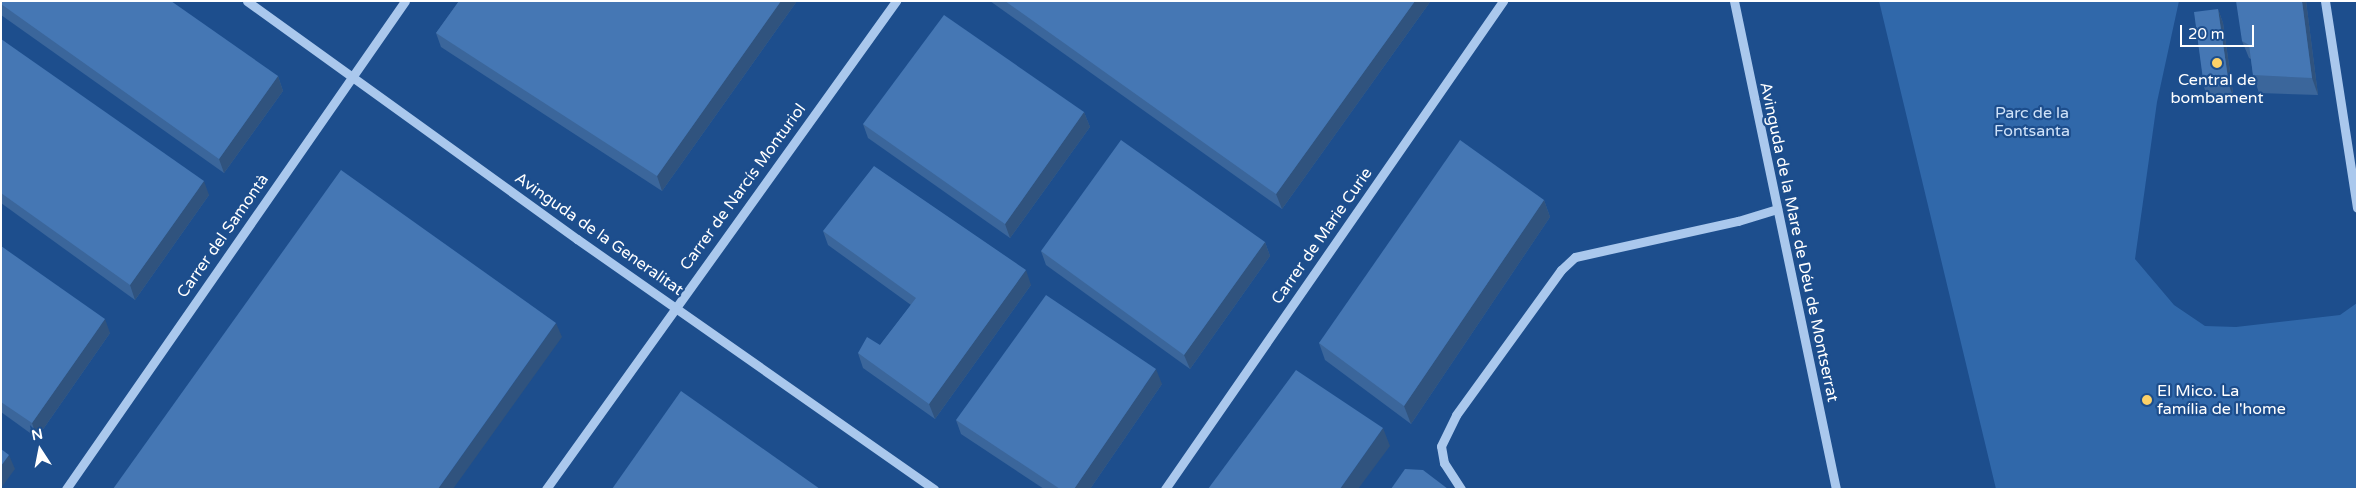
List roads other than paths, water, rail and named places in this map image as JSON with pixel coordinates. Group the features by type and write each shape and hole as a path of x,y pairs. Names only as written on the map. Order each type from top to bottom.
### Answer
{"street":[{"name":"Avinguda de la Generalitat","path":"247,1 577,239 676,306 934,489"},
{"name":"Carrer del Samontà","path":"66,489 405,1"},
{"name":"Carrer de Narcís Monturiol","path":"546,489 896,1"},
{"name":"Carrer de Marie Curie","path":"1165,489 1503,1"},
{"name":"Avinguda de la Mare de Déu de Montserrat","path":"1734,1 1836,489"},
{"path":"2325,1 2357,208"},
{"path":"1461,489 1444,463 1441,446 1453,422 1561,270 1575,258 1738,221 1777,209"}],"place":[{"name":"Central de bombament","path":"2217,63"},
{"name":"El Mico. La família de l'home","path":"2147,400"}],"park label":[{"name":"Parc de la Fontsanta","path":"2032,122"}]}
